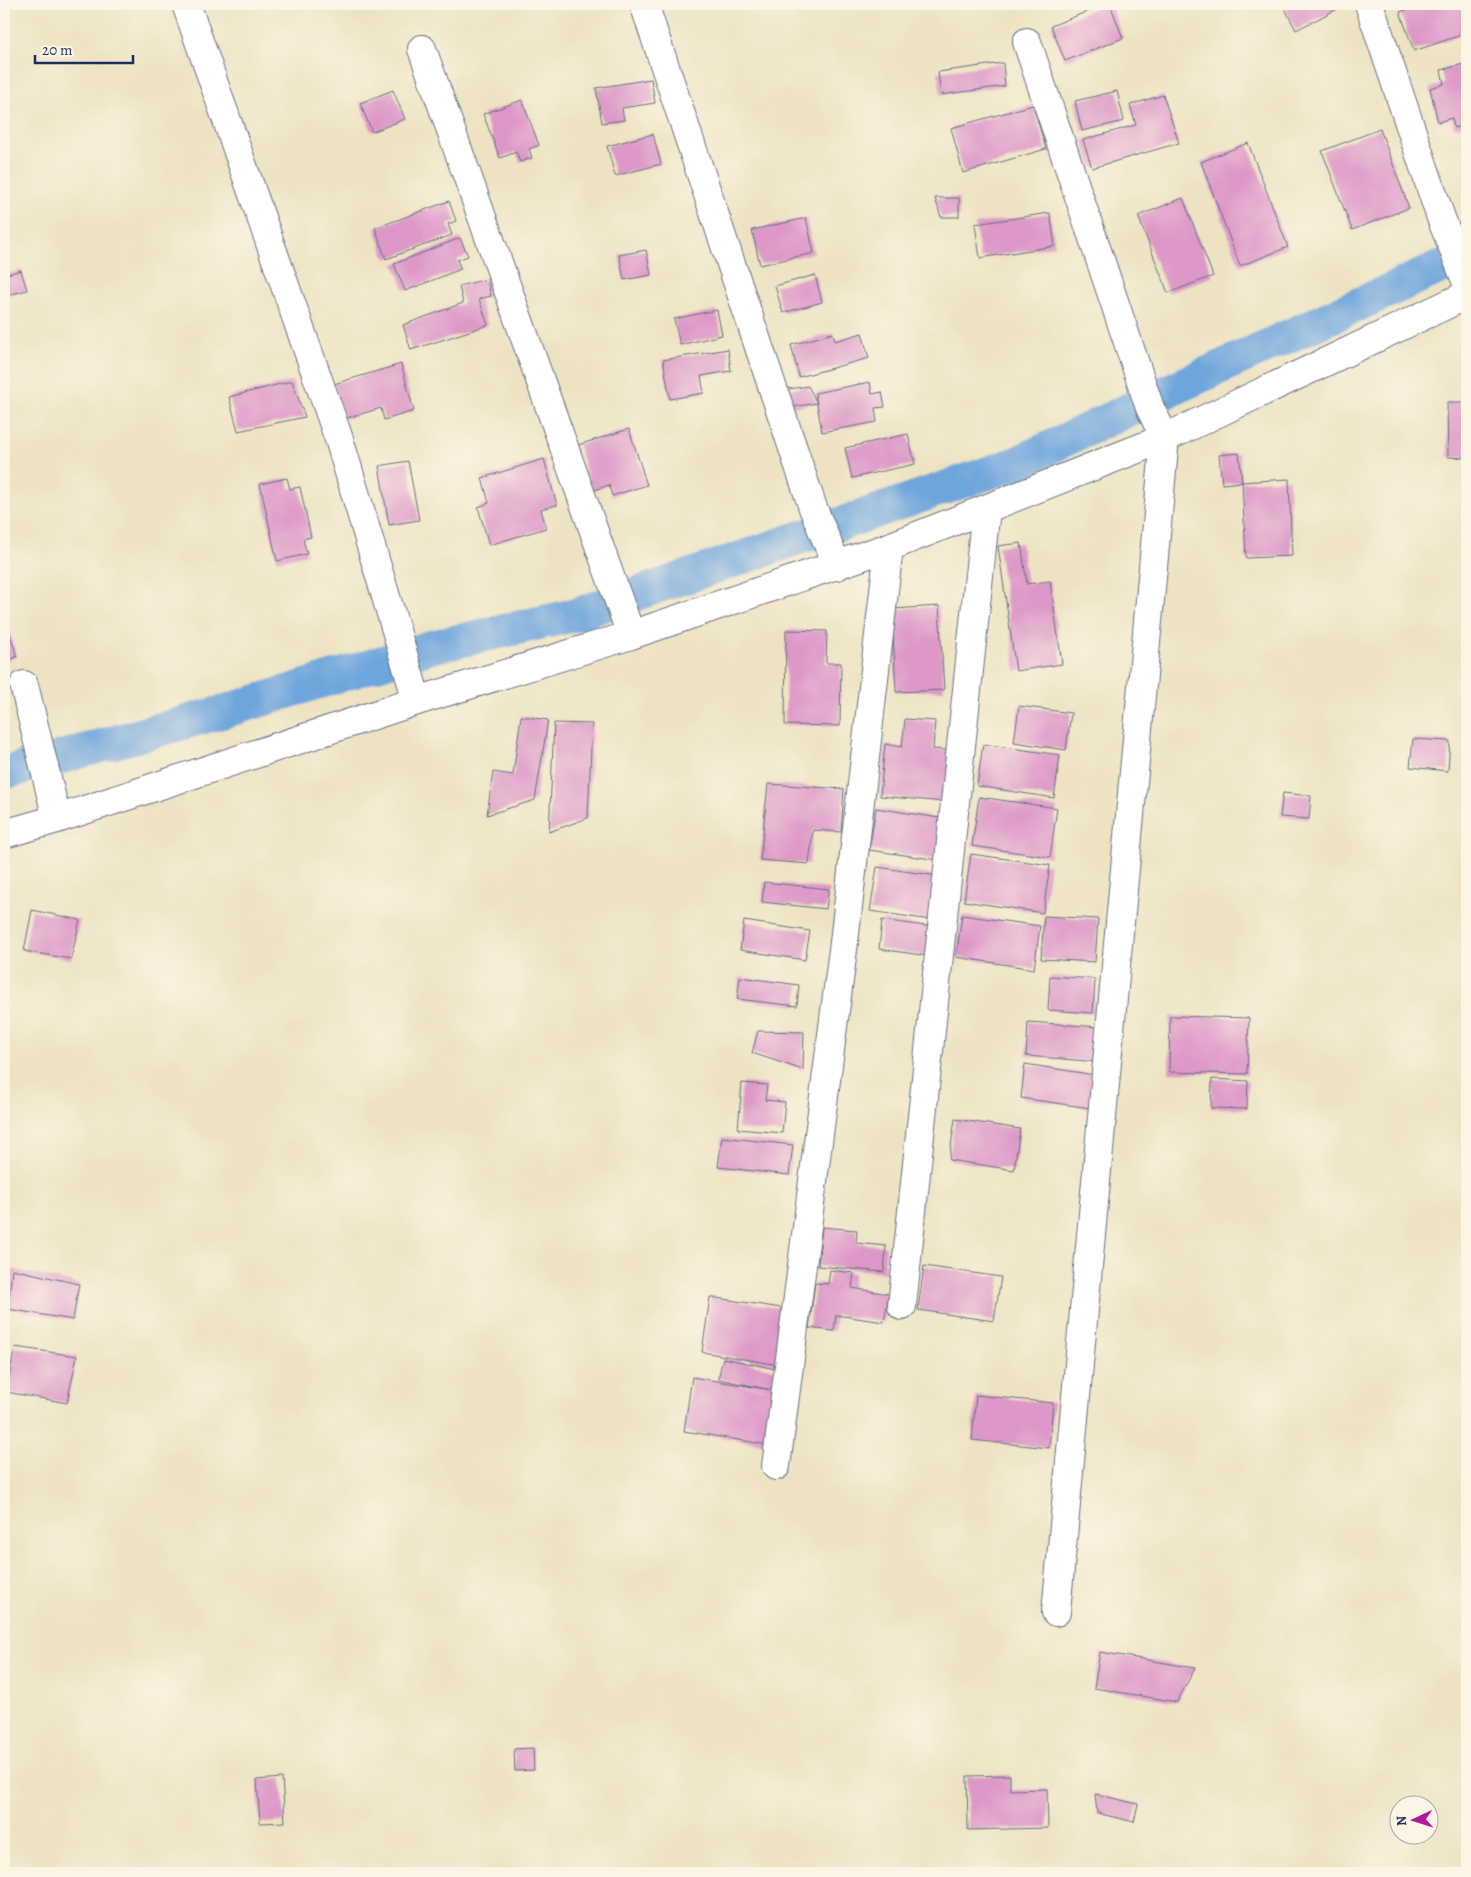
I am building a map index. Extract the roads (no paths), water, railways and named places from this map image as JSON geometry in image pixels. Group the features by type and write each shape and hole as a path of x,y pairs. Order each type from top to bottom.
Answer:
{"street":[{"path":"186,4 346,460 417,701"},
{"path":"644,4 813,508 832,556"},
{"path":"4,834 56,819 417,701 627,623 832,556 889,547 1165,438 1466,286 1441,218 1369,4"},
{"path":"1027,42 1150,408 1165,438 1056,1612"},
{"path":"422,48 627,623"},
{"path":"902,1306 986,509"},
{"path":"776,1466 845,932 889,547"},
{"path":"24,685 56,819"}],"waterway":[{"path":"4,773 229,710 431,647 575,615 1017,463 1166,392 1467,255"}]}
